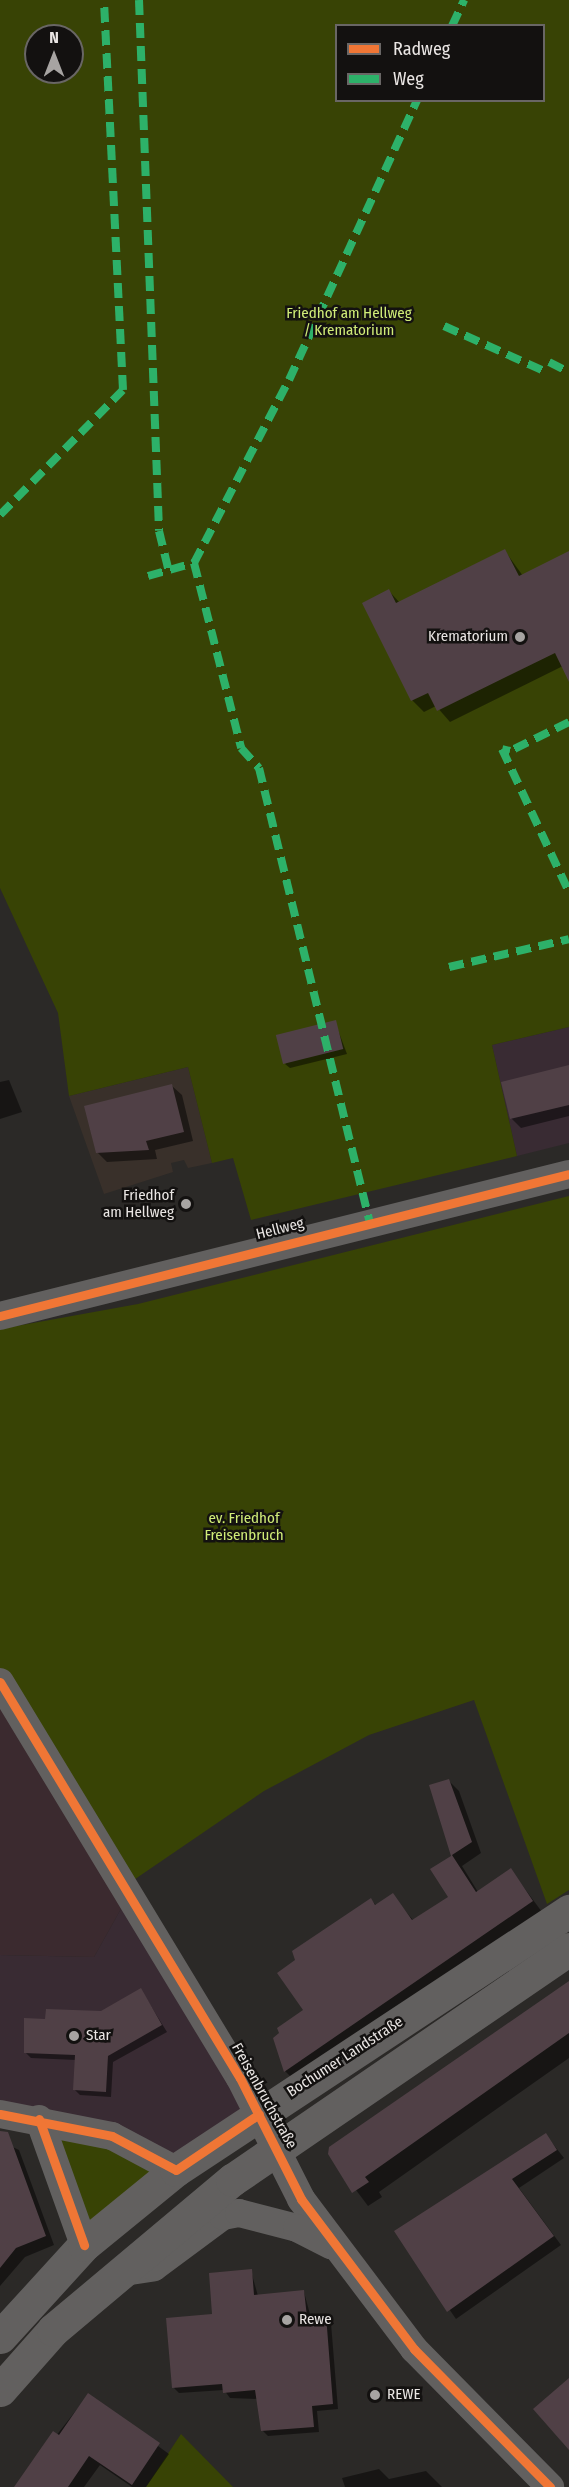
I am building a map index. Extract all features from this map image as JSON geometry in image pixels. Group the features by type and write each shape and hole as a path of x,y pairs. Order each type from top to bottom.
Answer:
{"main road":[{"name":"Bochumer Landstraße","path":"0,2337 84,2245 176,2170 569,1911"},
{"path":"0,2390 53,2330 276,2147 569,1948"}],"street":[{"name":"Hellweg","path":"0,1316 569,1174"},
{"name":"Freisenbruchstraße","path":"0,1682 259,2114 301,2199 414,2349 550,2487"},
{"path":"0,2114 39,2119 112,2136 176,2170"},
{"path":"39,2119 84,2245"},
{"path":"122,2272 154,2266 223,2216 239,2213 297,2228 337,2248"}],"shaded area":[{"path":"569,1027 569,1143 517,1156 492,1045"},
{"path":"188,1067 212,1163 188,1168 184,1160 171,1163 173,1172 104,1194 69,1096"},
{"path":"0,1683 127,1898 94,1957 0,1955"},
{"path":"127,1898 259,2114 176,2170 0,2113 0,1955 94,1957"}],"green space":[{"name":"Friedhof am Hellweg / Krematorium","path":"0,0 569,0 569,1027 492,1045 517,1156 251,1220 233,1158 212,1163 188,1067 69,1096 58,1013 0,888"},
{"name":"ev. Friedhof Freisenbruch","path":"569,1196 569,1890 547,1904 474,1700 369,1735 264,1791 122,1888 0,1680 0,1329 138,1304"},
{"path":"41,2120 173,2170 85,2243"},
{"path":"181,2434 233,2487 146,2487"}],"building":[{"name":"Krematorium","path":"505,549 519,576 569,551 569,682 555,653 437,711 428,693 411,701 362,603 389,589 396,603"},
{"path":"336,1020 343,1049 283,1064 276,1035"},
{"path":"569,1065 569,1105 510,1119 501,1082"},
{"path":"172,1084 184,1132 146,1141 149,1150 96,1153 84,1106"},
{"path":"449,1779 472,1842 452,1855 476,1892 511,1868 533,1901 284,2072 273,2038 279,2033 277,2028 303,2010 277,1973 295,1960 292,1951 371,1898 375,1905 393,1893 412,1920 448,1897 430,1869 451,1856 429,1785"},
{"path":"569,1981 569,2033 365,2177 369,2182 352,2193 328,2154 329,2147"},
{"path":"141,1988 162,2025 108,2056 106,2092 73,2090 75,2055 24,2053 24,2018 45,2019 46,2009 101,2011"},
{"path":"0,2131 8,2132 46,2236 16,2248 0,2268"},
{"path":"546,2133 557,2150 512,2179 554,2236 447,2312 394,2231"},
{"path":"252,2269 254,2295 304,2290 307,2317 326,2315 333,2404 312,2406 314,2427 261,2431 255,2390 223,2393 222,2384 172,2388 166,2318 212,2314 209,2273"},
{"path":"569,2378 569,2450 533,2409"},
{"path":"88,2393 160,2443 132,2485 89,2456 68,2487 14,2487 53,2431 59,2435"}],"marked path":[{"path":"0,515 123,390 104,0"},
{"path":"139,0 159,531 169,572"},
{"path":"453,24 464,0"},
{"path":"148,576 194,563 289,380 416,102"},
{"path":"444,326 544,371"},
{"path":"549,362 569,372"},
{"path":"194,563 241,748 259,768 370,1222"},
{"path":"569,722 510,751 502,749 569,892"},
{"path":"449,967 569,939"}],"cycle path":[{"path":"0,1316 569,1174"},
{"path":"0,1682 240,2078 301,2199 414,2349 550,2487"},
{"path":"0,2114 112,2136 176,2170 259,2114"},
{"path":"39,2119 84,2245"}],"place":[{"name":"Krematorium","path":"520,637"},
{"name":"Friedhof am Hellweg","path":"186,1204"},
{"name":"Star","path":"74,2036"},
{"name":"Rewe","path":"287,2320"},
{"name":"REWE","path":"375,2395"}]}
